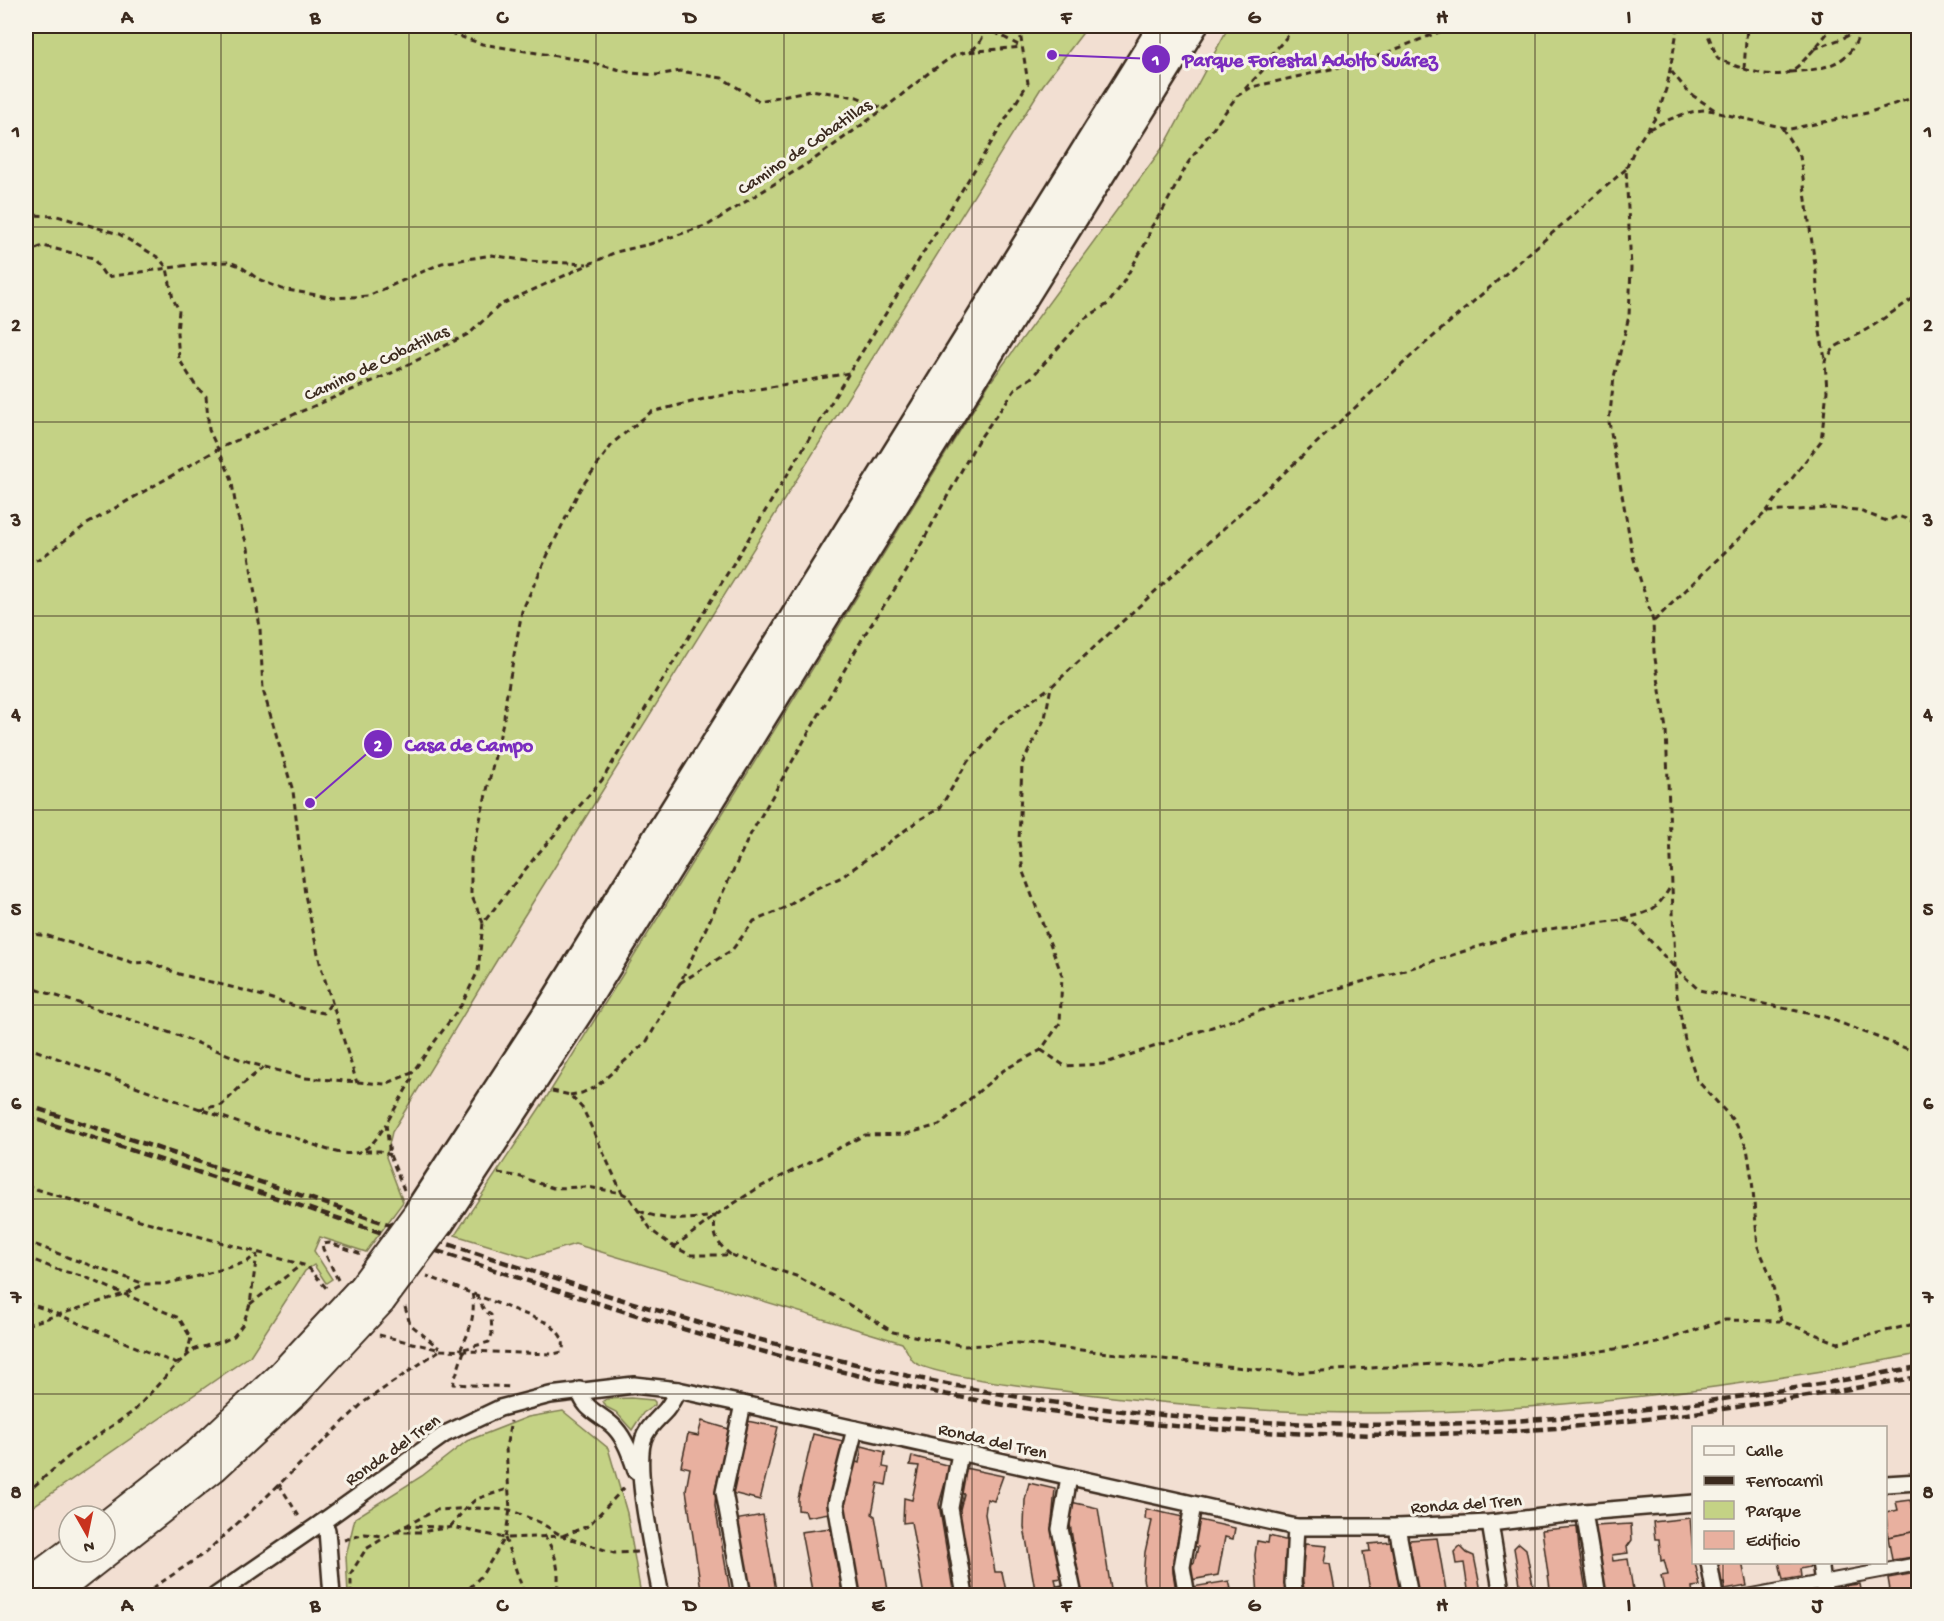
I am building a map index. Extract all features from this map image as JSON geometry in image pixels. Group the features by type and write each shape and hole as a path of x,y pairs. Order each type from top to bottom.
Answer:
{"highway":[{"path":"52,1596 215,1468 296,1394 382,1295 422,1210 559,996 1164,26"},
{"path":"422,1210 580,1010 1193,26"},
{"path":"117,1515 215,1436 280,1375 382,1295"},
{"path":"26,1584 57,1561"}],"street":[{"name":"Ronda del Tren","path":"215,1596 445,1434 515,1402 580,1390 634,1385 678,1390 1296,1527 1397,1527 1490,1522 1692,1503"},
{"path":"580,1390 581,1399 586,1406 608,1421 623,1438 639,1481 661,1596"},
{"path":"639,1481 640,1458 645,1435 651,1425 668,1409 678,1390"},
{"path":"743,1404 724,1492 743,1596"},
{"path":"852,1596 836,1504 855,1429"},
{"path":"960,1453 950,1508 965,1596"},
{"path":"1055,1596 1074,1594 1060,1529 1069,1477"},
{"path":"1887,1484 1918,1482"},
{"path":"1187,1596 1182,1567 1192,1504"},
{"path":"1584,1512 1598,1596"},
{"path":"1490,1522 1502,1596"},
{"path":"314,1527 327,1530 332,1596"},
{"path":"1295,1596 1293,1582 1296,1527"},
{"path":"1397,1527 1410,1596"},
{"path":"1709,1564 1714,1596"},
{"path":"1820,1564 1824,1588"},
{"path":"1747,1596 1824,1588 1918,1564"}],"path":[{"path":"430,26 482,44 581,60 632,73 657,75 680,71 722,78 759,101 810,90 857,98 884,109"},
{"path":"483,923 536,856 602,780 849,372 1028,83 1019,26"},
{"path":"550,1090 570,1095 582,1093 597,1086 647,1041 680,983 749,837 865,634 906,572 976,442 1017,387 1030,378 1084,319 1108,304 1148,239 1150,229 1188,163 1237,96 1262,71 1268,59 1296,26"},
{"path":"1245,90 1371,58 1439,32 1463,26"},
{"path":"680,983 732,950 754,921 783,909 842,877 940,808 968,760 982,748 1000,724 1051,687 1420,348 1626,169 1636,146 1658,114 1670,71 1678,26"},
{"path":"1707,26 1708,35 1718,59 1744,69 1767,74 1818,70 1840,61 1855,44 1861,27"},
{"path":"1744,69 1747,26"},
{"path":"1789,73 1804,60 1833,26"},
{"path":"1812,49 1841,39 1867,26"},
{"path":"971,51 979,44 987,27 1022,47"},
{"name":"Camino de Cobatillas","path":"26,564 41,558 87,524 219,449 394,372 471,333 500,305 615,252 650,244 708,225 813,160 884,109 945,61 971,51 1022,47"},
{"path":"1670,71 1689,93 1719,113"},
{"path":"1647,129 1687,113 1713,110 1790,129 1867,113 1918,96"},
{"path":"1653,621 1766,512 1821,441 1827,391 1816,272 1800,156 1782,128"},
{"path":"1626,169 1632,268 1629,316 1614,377 1609,422 1633,556 1653,621 1654,652 1666,729 1676,990 1686,1046 1697,1080 1733,1120 1747,1148 1758,1246 1770,1274 1781,1321"},
{"path":"26,215 57,216 118,234 159,258 166,268 173,299 179,310 177,333 179,359 196,388 206,396 208,430 231,477 237,513 248,548 260,628 263,690 270,720 293,791 305,895 321,967 357,1083"},
{"path":"26,254 43,246 93,258 106,277 230,262 258,279 282,289 334,298 368,296 442,263 492,255 527,261 588,264"},
{"path":"1825,361 1835,347 1871,327 1918,295"},
{"path":"26,986 174,1034 250,1064 305,1078 385,1084 412,1073 462,1004 478,971 483,923 471,894 471,858 504,718 522,611 580,489 614,442 651,412 708,398 849,372"},
{"path":"1766,512 1829,508 1857,510 1887,521 1898,516 1918,523"},
{"path":"674,1247 715,1216 758,1188 865,1135 906,1134 939,1125 1004,1070 1041,1050 1060,1023 1062,975 1023,872 1019,841 1022,764 1045,718 1051,687"},
{"path":"1041,1050 1065,1066 1103,1064 1276,1005 1405,970 1512,936 1621,920 1648,912 1660,905 1672,885"},
{"path":"1621,920 1633,922 1675,969 1699,990 1825,1017 1918,1053"},
{"path":"26,933 48,936 134,963 149,962 179,974 308,1010 324,1013 332,1002"},
{"path":"26,1047 256,1129 296,1138 330,1151 347,1153 380,1151 390,1155"},
{"path":"198,1109 222,1104 264,1067"},
{"path":"363,1151 386,1124 412,1079 412,1073"},
{"path":"570,1095 583,1109 622,1193"},
{"path":"386,1124 390,1155 422,1210"},
{"path":"494,1172 521,1177 553,1188 601,1188 622,1193 628,1197 652,1231 674,1247 691,1255 731,1255 796,1276 843,1300 893,1332 965,1346 1018,1343 1289,1373 1566,1356 1657,1343 1725,1320 1781,1321 1838,1343 1918,1323"},
{"path":"26,1186 257,1254 307,1266 327,1291 339,1282 322,1249 322,1244 330,1243 364,1255"},
{"path":"637,1210 660,1218 679,1220 715,1216"},
{"path":"715,1216 714,1229 719,1245 731,1255"},
{"path":"26,1241 145,1284 164,1284 212,1272 247,1262 257,1254"},
{"path":"26,1493 75,1451 134,1411 177,1364 195,1349 234,1336 243,1324 250,1304 257,1254"},
{"path":"26,1257 85,1277 179,1318 191,1338 186,1356"},
{"path":"250,1304 301,1265"},
{"path":"374,1334 441,1350 553,1354 562,1352 563,1340 558,1331 548,1323 424,1275"},
{"path":"26,1325 124,1294 145,1284"},
{"path":"462,1351 489,1342 492,1334 491,1315 484,1310 474,1293"},
{"path":"474,1293 472,1318 453,1384 505,1386"},
{"path":"382,1295 410,1324 441,1350"},
{"path":"26,1303 177,1364"},
{"path":"146,1596 155,1587 205,1553 364,1402 441,1350"},
{"path":"462,1596 482,1575 505,1538 510,1510 506,1448 515,1402"},
{"path":"404,1526 452,1527 505,1538 562,1536 588,1526 639,1481"},
{"path":"279,1484 314,1527"},
{"path":"394,1532 421,1532 452,1527 465,1509 476,1499 508,1489"},
{"path":"351,1596 351,1573 366,1549 436,1510 510,1510 541,1523 562,1536 614,1553 653,1550"},
{"path":"328,1544 365,1534 386,1536"},
{"path":"544,1535 554,1550 557,1562 559,1580 556,1596"},
{"path":"505,1538 525,1596"},
{"path":"153,1596 155,1587"}],"green space":[{"path":"26,26 1088,26 1043,85 511,937 392,1132 386,1157 403,1202 366,1252 320,1237 314,1251 332,1279 326,1283 314,1265 305,1271 250,1356 26,1511"},
{"path":"1229,26 1918,26 1918,1354 1729,1385 1545,1406 1361,1413 1207,1406 1131,1399 958,1376 922,1366 913,1361 902,1343 575,1244 530,1258 455,1235 543,1103 989,384 1166,143"},
{"path":"631,1398 655,1402 655,1405 643,1413 632,1430 616,1412 606,1407 603,1401"},
{"path":"563,1411 608,1448 627,1513 641,1595 348,1595 346,1556 355,1518 422,1476 467,1441 528,1417"}],"building":[{"path":"702,1421 729,1429 716,1487 715,1506 731,1596 702,1596 686,1490 690,1468 681,1466 688,1434 698,1436"},
{"path":"747,1421 778,1427 760,1500 732,1493"},
{"path":"813,1434 843,1441 829,1513 807,1517 805,1511 798,1510 798,1499"},
{"path":"862,1446 885,1452 883,1467 889,1468 886,1485 878,1483 872,1514 875,1516 889,1596 858,1596 843,1511 854,1461 859,1463"},
{"path":"912,1456 950,1466 939,1504 954,1596 924,1596 911,1522 903,1523 904,1498 912,1500 919,1466 910,1465"},
{"path":"965,1468 1003,1476 994,1501 987,1499 985,1514 995,1572 1002,1572 1007,1596 970,1595 958,1530 962,1529 959,1513 964,1494 960,1493"},
{"path":"1029,1483 1055,1489 1052,1522 1063,1578 1055,1579 1057,1587 1035,1590 1024,1527 1025,1500"},
{"path":"1911,1500 1917,1531 1888,1537 1887,1513 1898,1510 1896,1502"},
{"path":"1071,1502 1098,1508 1112,1596 1082,1596 1069,1518"},
{"path":"1146,1509 1183,1517 1173,1559 1177,1596 1147,1596 1143,1579 1145,1552 1152,1521 1145,1519"},
{"path":"763,1515 777,1596 747,1596 734,1520"},
{"path":"1690,1518 1692,1564 1695,1564 1700,1586 1692,1587 1693,1596 1665,1596 1661,1576 1668,1575 1664,1560 1661,1561 1659,1539 1655,1539 1653,1522"},
{"path":"1199,1520 1235,1528 1233,1539 1225,1537 1218,1575 1191,1580 1189,1562 1194,1563 1198,1547 1193,1546"},
{"path":"1631,1524 1632,1540 1627,1547 1628,1553 1612,1555 1613,1561 1628,1559 1634,1596 1603,1596 1596,1558 1594,1526"},
{"path":"1577,1527 1587,1596 1551,1596 1542,1530"},
{"path":"830,1528 843,1596 813,1596 801,1532"},
{"path":"1917,1531 1918,1547 1912,1548 1913,1557 1892,1560 1888,1537"},
{"path":"1269,1536 1289,1541 1285,1558 1285,1577 1289,1596 1258,1596 1255,1555 1257,1541 1268,1543"},
{"path":"1437,1538 1447,1596 1417,1596 1409,1540"},
{"path":"1391,1542 1401,1596 1371,1596 1363,1552 1370,1551 1369,1544"},
{"path":"1519,1543 1526,1549 1535,1596 1522,1596 1514,1548"},
{"path":"1305,1544 1327,1546 1324,1563 1330,1564 1336,1596 1305,1596 1302,1576"},
{"path":"1460,1546 1474,1556 1482,1596 1469,1596 1464,1563 1456,1564 1454,1552"},
{"path":"1712,1564 1742,1564 1747,1586 1725,1590 1724,1583 1716,1584"},
{"path":"1779,1564 1809,1564 1810,1567 1800,1569 1801,1577 1783,1580"},
{"path":"1916,1573 1918,1596 1891,1596 1888,1578"},
{"path":"1229,1581 1231,1589 1223,1590 1224,1596 1194,1596 1192,1587"},
{"path":"1860,1584 1862,1596 1834,1596 1843,1594 1841,1586"}],"railway":[{"path":"26,1105 672,1315 750,1337 906,1375 1065,1404 1183,1417 1303,1424 1482,1422 1589,1415 1684,1404 1778,1391 1918,1367"},
{"path":"26,1116 527,1281 678,1328 831,1369 909,1387 1065,1414 1183,1427 1303,1434 1482,1432 1589,1425 1684,1414 1778,1401 1918,1377"}],"place":[{"name":"Parque Forestal Adolfo Suárez","path":"1052,55"},
{"name":"Casa de Campo","path":"310,803"}]}
